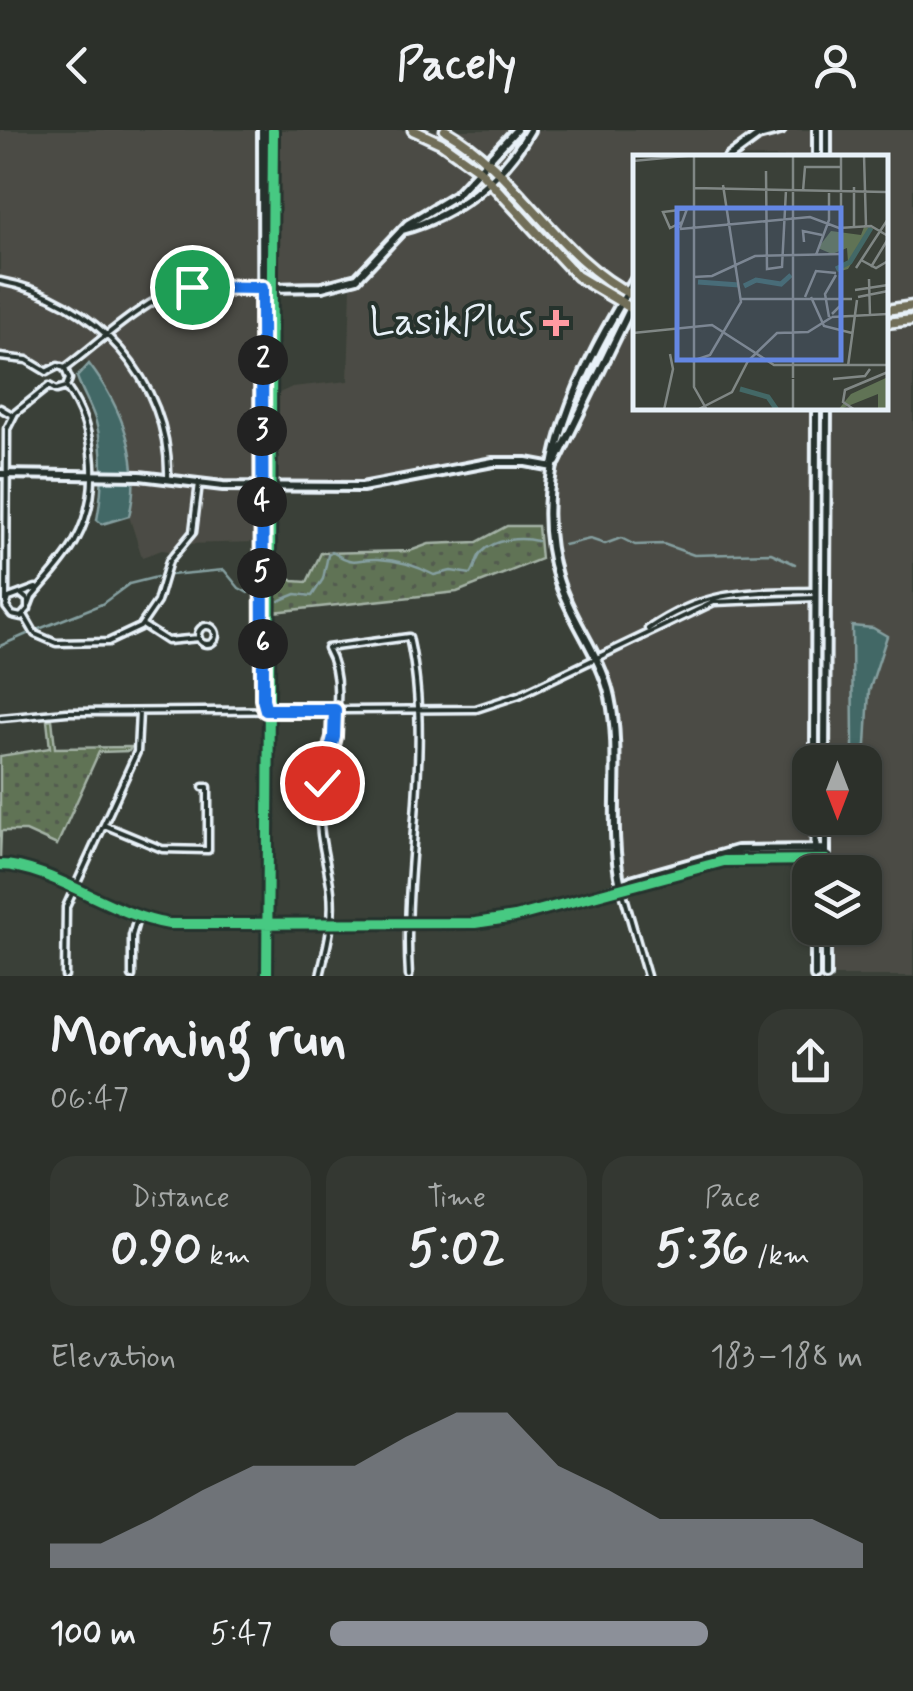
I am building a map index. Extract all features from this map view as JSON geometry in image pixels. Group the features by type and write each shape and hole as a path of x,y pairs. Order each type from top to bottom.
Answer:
{"main road":[{"path":"413,130 441,143 479,170 566,266 629,308"},
{"path":"445,130 499,170 563,245 604,280 633,296"},
{"path":"888,310 913,306"},
{"path":"888,323 913,320"}],"street":[{"path":"262,130 266,288 263,699 267,976"},
{"path":"266,288 273,130"},
{"path":"47,372 54,366 65,368 145,307 183,288 307,288 346,283 363,273 400,230 456,195 516,130"},
{"path":"400,230 445,215 489,180 530,130"},
{"path":"732,155 758,136 781,130"},
{"path":"0,280 30,288 91,321 140,374 166,433 168,478"},
{"path":"633,296 566,413 548,509 554,563 565,599 606,683 614,721 614,850 647,976"},
{"path":"0,357 33,362 47,372 49,386"},
{"path":"49,386 56,390 66,386 70,379 65,368"},
{"path":"24,615 12,615 6,603 7,429 12,416 49,386"},
{"path":"24,615 80,532 95,475 83,423 66,386"},
{"path":"0,408 12,416"},
{"path":"815,745 816,410"},
{"path":"826,745 827,410"},
{"path":"4,474 140,476 266,486 383,485 501,462 553,467"},
{"path":"24,615 35,634 56,643 108,642 142,624 157,602 170,561 193,532 199,482"},
{"path":"0,544 7,544"},
{"path":"7,580 29,605"},
{"path":"6,603 40,586"},
{"path":"1,718 266,708 457,710 498,704 636,637 666,616 714,596 816,594"},
{"path":"142,624 167,641 198,638"},
{"path":"320,976 332,922 320,810 322,783 334,737 334,665 327,648 409,637 417,710 408,976"},
{"path":"65,976 64,914 138,747 139,712"},
{"path":"104,825 162,849 208,850 208,787 202,787"},
{"path":"816,835 816,855"},
{"path":"826,835 826,855"},
{"path":"621,886 737,850 826,849"},
{"path":"0,865 20,866 137,918 169,924 475,923 505,919 724,861 792,860"},
{"path":"132,976 137,918"},
{"path":"815,945 815,976"},
{"path":"826,945 826,976"}],"shaded area":[{"path":"0,130 257,130 256,542 186,544 177,552 162,550 142,557 129,516 133,487 130,448 117,408 99,376 80,354 68,364 48,366 28,355 0,352"},
{"path":"277,130 817,130 817,155 633,155 633,296 627,293 566,413 553,463 630,309 633,410 816,410 815,745 792,745 792,835 816,835 816,849 737,852 621,886 614,850 614,721 609,693 565,599 549,529 553,467 543,458 500,457 387,480 292,482 278,478 274,457 275,395 292,387 348,381 348,276 331,282 286,282 276,275"},
{"path":"827,130 913,130 913,306 888,310 888,155 827,155"},
{"path":"913,320 913,976 826,976 826,945 882,945 882,855 826,855 826,835 882,835 882,745 825,745 827,410 888,410 888,323"}],"green space":[{"path":"507,526 538,526 541,559 457,592 273,612 280,571 293,581 307,582 321,553 410,551 429,544 477,542"},
{"path":"52,719 55,748 131,747 129,751 99,752 57,845 26,831 1,831 0,858 0,756 50,748 47,720"}],"water":[{"path":"89,364 120,417 133,476 129,516 102,524 97,520 102,471 99,434 77,377"},
{"path":"852,626 873,628 887,636 869,691 866,745 853,745"}],"waterway":[{"path":"564,545 590,539 605,544 621,538 635,545 663,544 694,555 771,553 795,564"},
{"path":"279,601 296,594 312,596 332,552 351,561 400,562 434,575 451,571 471,574 480,554 493,544 516,539 537,541"},
{"path":"170,575 224,570 248,593"},
{"path":"39,629 102,604 129,584 157,577"},
{"path":"0,646 27,634"}],"cycle path":[{"path":"267,976 273,130"},
{"path":"0,865 39,873 125,911 169,924 475,923 515,917 724,861 792,860"}],"place":[{"name":"LasikPlus","path":"556,323"}],"route":[{"path":"192,287 262,288 263,699 266,710 335,710 333,747 322,783"}]}
